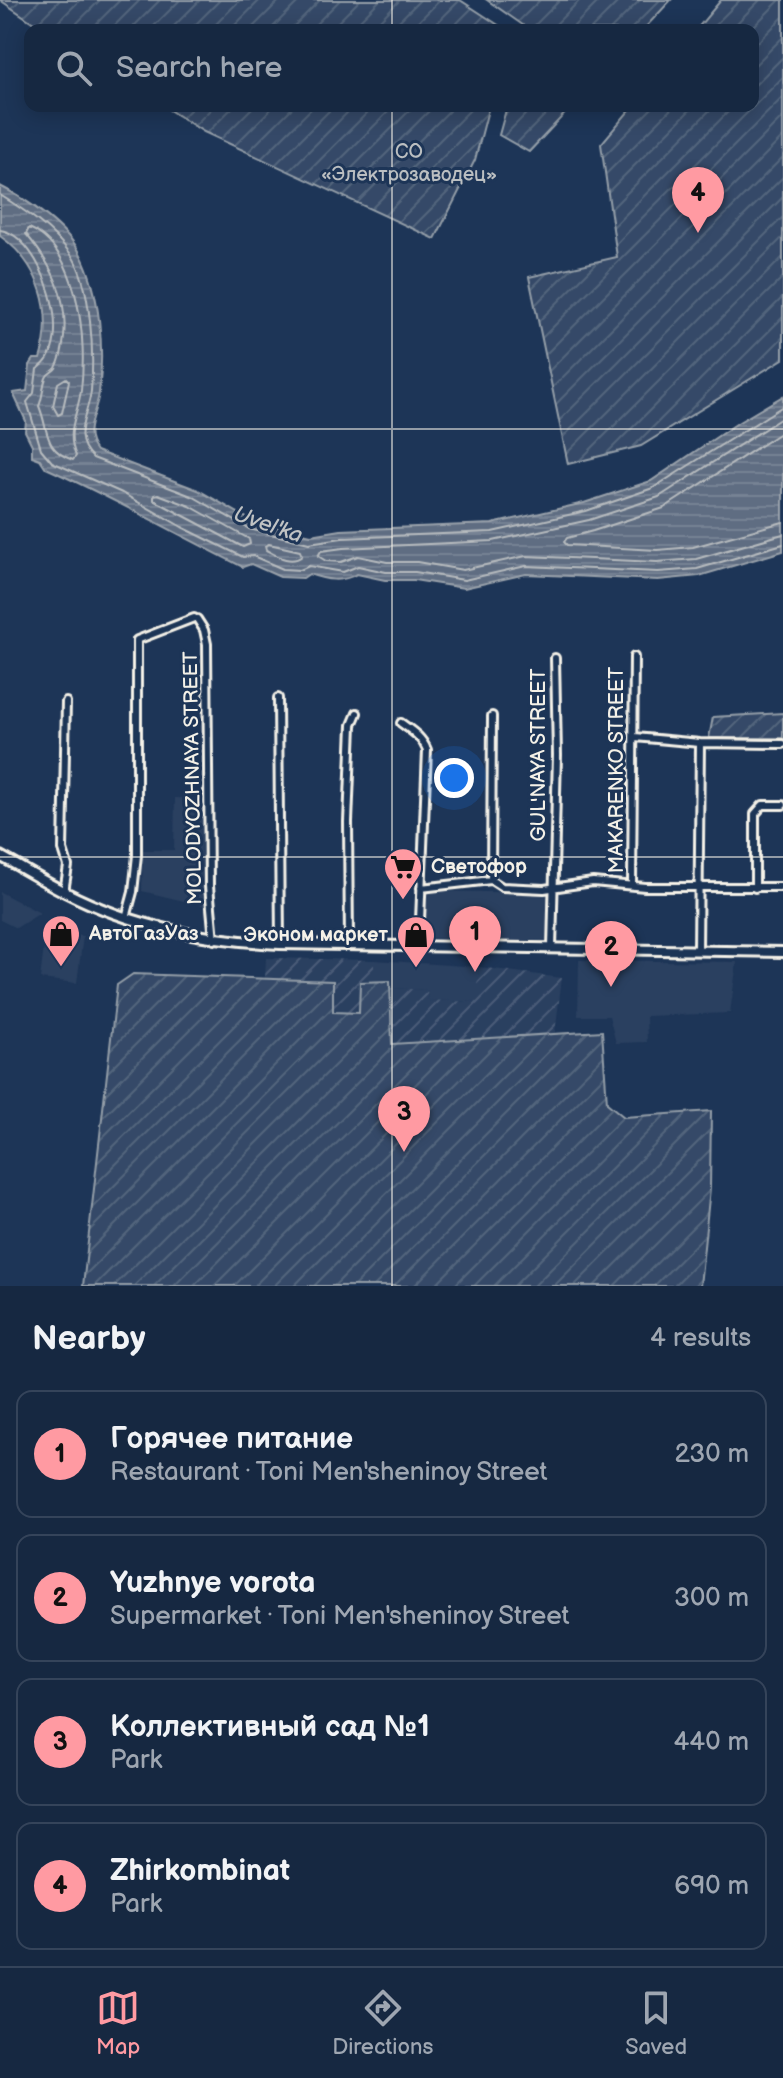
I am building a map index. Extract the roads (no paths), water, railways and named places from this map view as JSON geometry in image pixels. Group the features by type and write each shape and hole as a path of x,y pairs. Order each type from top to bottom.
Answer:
{"main road":[{"path":"0,856 64,892 126,918 214,940 280,944 783,952"}],"street":[{"name":"MOLODYOZHNAYA STREET","path":"126,918 133,892 137,855 137,640 196,618 204,630 207,644 209,886 214,940"},
{"name":"MAKARENKO STREET","path":"632,884 634,657"},
{"name":"GUL'NAYA STREET","path":"552,948 557,755 555,658"},
{"path":"278,698 280,944"},
{"path":"64,892 68,866 63,850 66,702"},
{"path":"349,945 349,808 352,725 357,713"},
{"path":"491,880 492,716"},
{"path":"401,723 424,742 427,750 419,945"},
{"path":"635,737 700,743 783,744"},
{"path":"698,951 700,743"},
{"path":"755,888 755,814 763,805 783,805"},
{"name":"MAKARENKO STREET","path":"421,888 491,880 502,887 544,889 593,882 645,887 783,887"}],"water":[{"name":"Uvel'ka","path":"0,186 22,198 66,233 87,269 97,304 101,340 99,393 90,430 96,451 198,490 252,521 311,535 341,530 492,524 584,503 651,481 783,396 783,551 699,576 658,580 526,574 464,588 357,574 339,580 309,574 303,578 280,577 251,564 243,567 46,468 40,459 32,456 32,445 25,431 26,421 13,393 27,391 30,365 34,359 40,359 46,324 44,307 34,275 14,247 0,236"}],"place":[{"name":"Zhirkombinat","path":"698,233"},
{"name":"Светофор","path":"403,901"},
{"name":"АвтоГазУаз","path":"61,968"},
{"name":"Эконом маркет","path":"416,969"},
{"name":"Горячее питание","path":"475,972"},
{"name":"Yuzhnye vorota","path":"611,987"},
{"name":"Коллективный сад №1","path":"404,1152"}],"park label":[{"name":"СО «Электрозаводец»","path":"409,164"}]}
